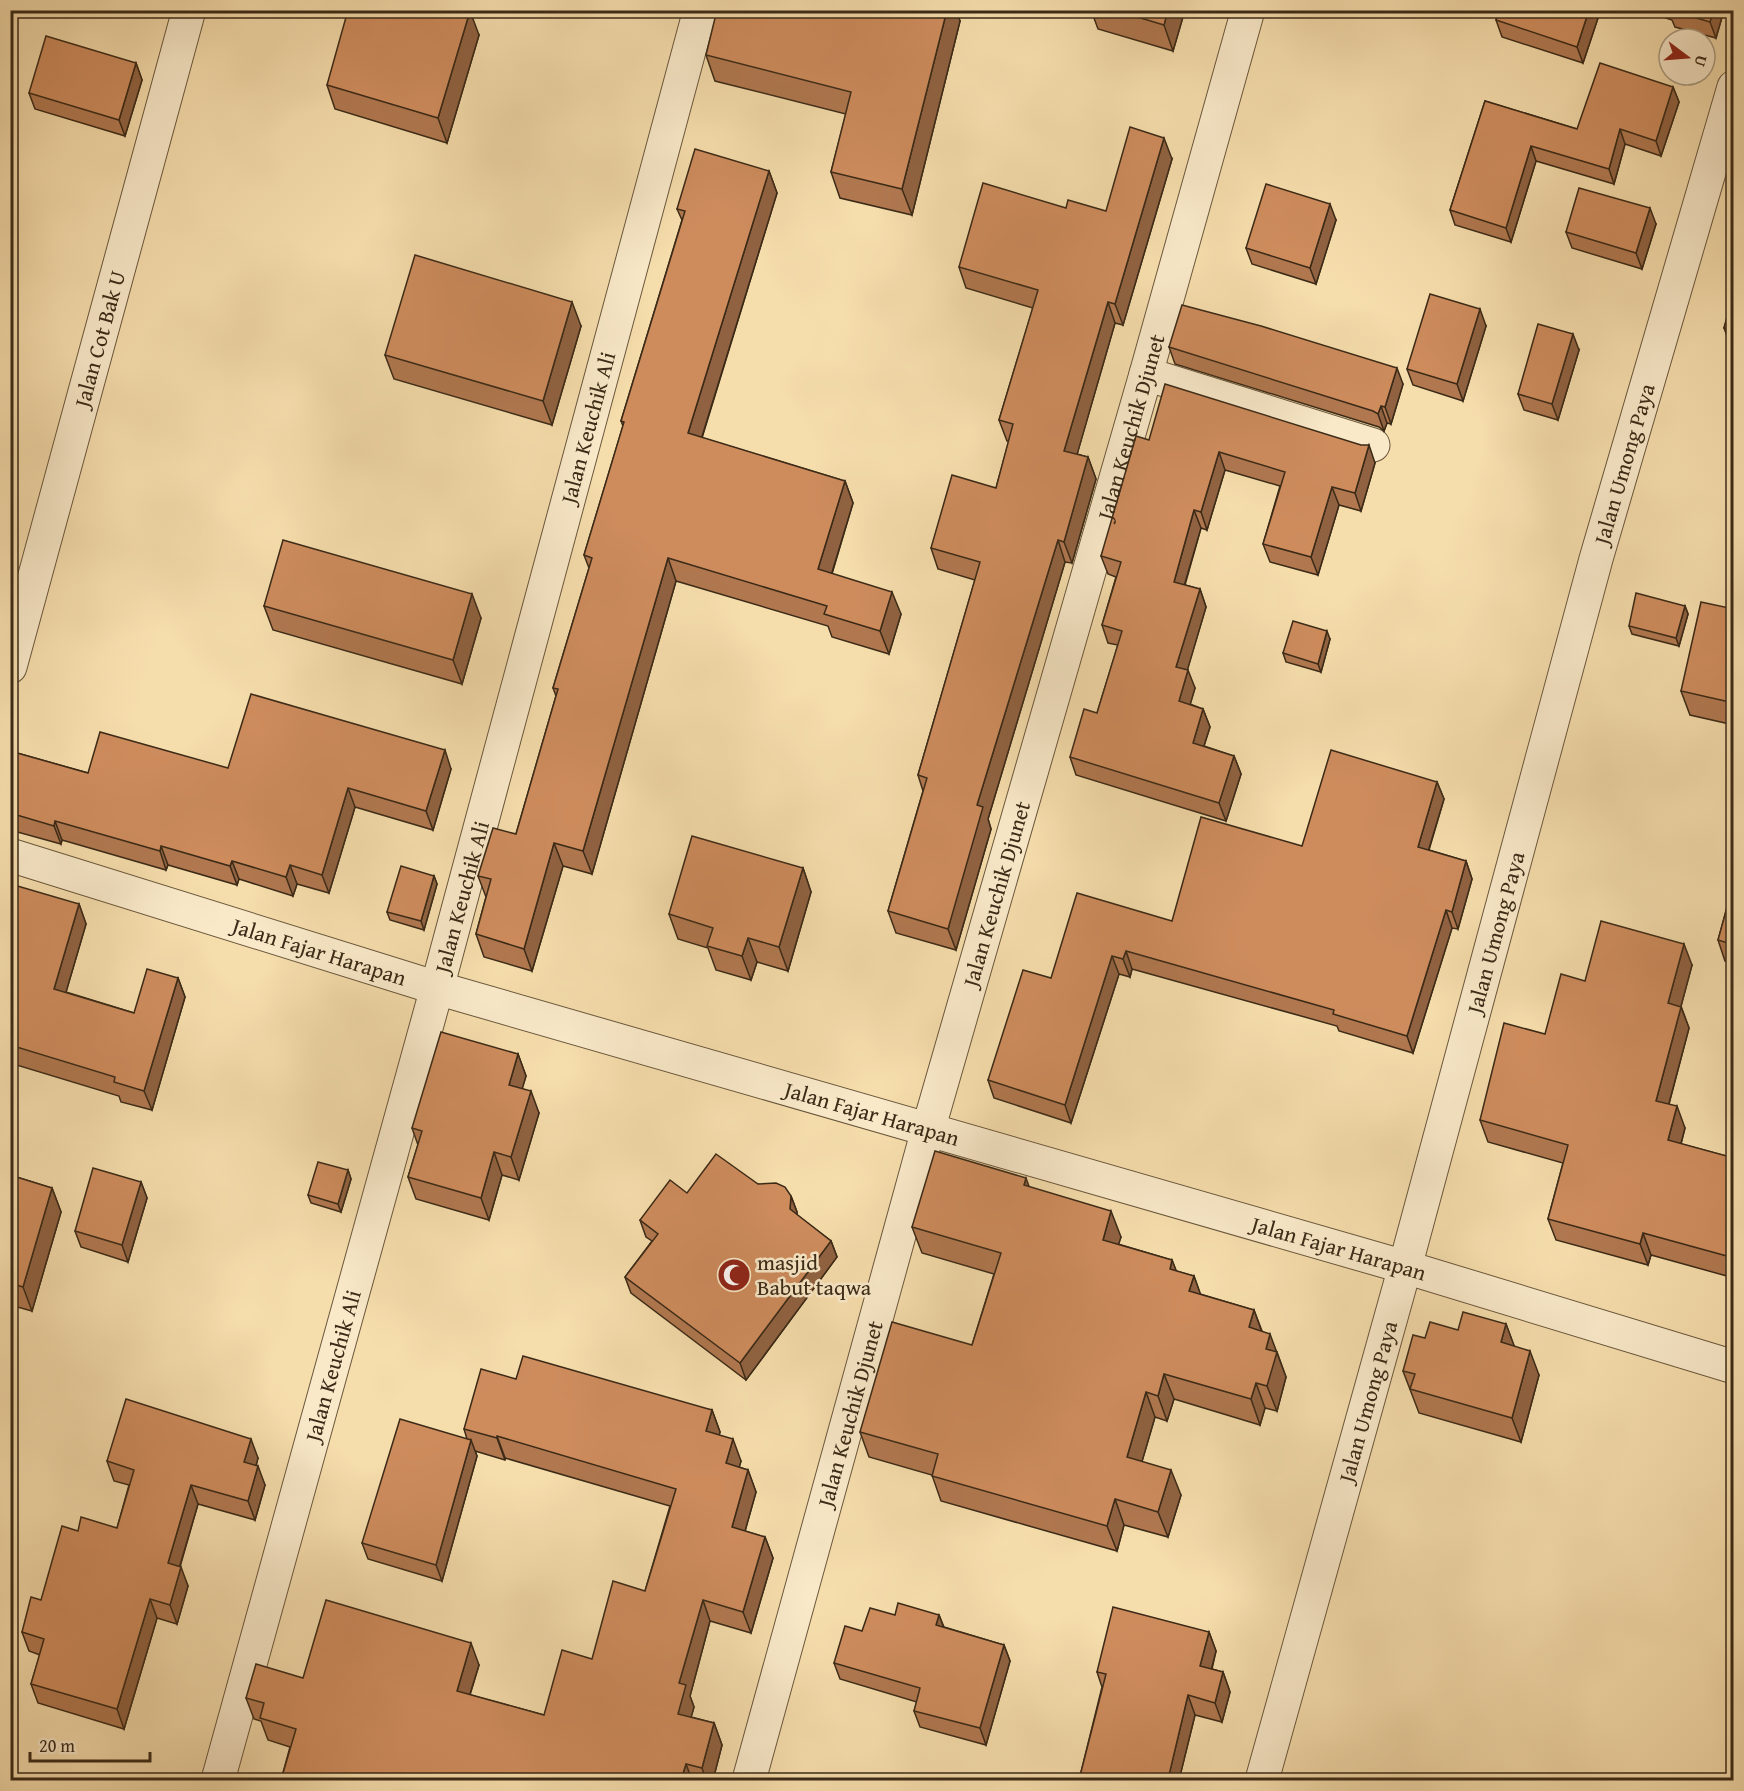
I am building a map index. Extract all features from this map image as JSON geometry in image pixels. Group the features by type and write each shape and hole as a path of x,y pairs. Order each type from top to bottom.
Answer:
{"street":[{"name":"Jalan Cot Bak U","path":"10,667 189,10"},
{"name":"Jalan Keuchik Ali","path":"218,1780 437,988 700,10"},
{"name":"Jalan Keuchik Djunet","path":"749,1780 928,1130 1146,374 1248,10"},
{"name":"Jalan Umong Paya","path":"1262,1780 1405,1267 1596,559 1734,87"},
{"path":"1146,374 1374,444"},
{"name":"Jalan Fajar Harapan","path":"10,855 437,988 1405,1267 1734,1367"}],"building":[{"path":"348,10 470,11 438,118 327,85"},
{"path":"717,10 947,10 902,189 831,172 851,92 706,55"},
{"path":"1114,10 1168,10 1164,25"},
{"path":"1499,10 1589,10 1577,47 1496,20"},
{"path":"1670,10 1713,10 1710,22"},
{"path":"46,36 136,63 119,120 29,93"},
{"path":"1600,63 1657,82 1657,87 1673,87 1656,141 1620,129 1609,169 1531,146 1506,228 1450,210 1485,101 1577,129"},
{"path":"1130,127 1164,138 1115,304 1108,302 1064,451 1088,457 1064,542 1058,540 977,805 983,807 948,929 888,911 927,778 918,775 980,562 931,548 952,475 996,488 1013,424 999,420 1038,290 959,267 983,183 1066,208 1068,200 1106,211"},
{"path":"695,149 769,171 688,433 845,481 818,569 892,592 880,631 824,614 827,606 668,558 583,851 554,843 524,949 476,934 491,879 478,876 493,828 516,834 558,689 553,688 592,558 584,555 624,422 621,421 685,211 677,209"},
{"path":"1266,184 1330,204 1310,268 1246,248"},
{"path":"1579,188 1650,208 1636,253 1566,232"},
{"path":"415,255 572,302 543,401 385,355"},
{"path":"1734,293 1734,331 1724,328"},
{"path":"1430,294 1480,309 1457,384 1407,369"},
{"path":"1182,305 1261,326 1397,368 1385,407 1381,406 1378,414 1169,347"},
{"path":"1538,324 1573,334 1552,404 1518,394"},
{"path":"1165,384 1361,445 1369,445 1355,493 1332,487 1311,557 1263,544 1285,472 1219,452 1201,512 1194,510 1174,582 1200,589 1176,667 1188,670 1179,701 1203,709 1193,743 1234,756 1219,803 1070,757 1084,709 1097,713 1122,631 1102,625 1121,562 1101,556 1136,436 1149,440"},
{"path":"283,540 472,594 453,660 264,606"},
{"path":"1636,593 1685,606 1676,638 1629,626"},
{"path":"1701,602 1734,609 1734,703 1681,691"},
{"path":"1293,621 1327,631 1318,664 1283,653"},
{"path":"251,694 445,750 426,811 348,788 322,875 290,865 286,877 232,861 230,866 161,846 160,851 55,821 54,826 10,813 10,751 88,773 100,732 228,768"},
{"path":"1331,750 1437,782 1418,847 1466,861 1452,912 1446,910 1407,1036 1333,1014 1334,1010 1126,951 1123,959 1112,956 1065,1105 988,1080 1023,970 1051,978 1077,893 1172,921 1201,817 1302,846"},
{"path":"692,836 803,868 779,947 748,938 742,956 707,946 713,928 669,914"},
{"path":"401,866 434,876 421,921 387,912"},
{"path":"1734,882 1734,945 1718,940"},
{"path":"14,885 79,904 54,989 134,1013 147,969 178,978 144,1091 114,1082 115,1077 10,1045 10,896"},
{"path":"1601,921 1684,944 1668,1003 1681,1007 1656,1101 1677,1106 1668,1140 1734,1158 1734,1258 1643,1233 1640,1244 1548,1219 1568,1145 1480,1120 1504,1023 1545,1034 1561,974 1585,981"},
{"path":"441,1032 518,1054 509,1085 531,1091 511,1157 494,1152 481,1198 408,1177 422,1131 412,1128"},
{"path":"935,1151 1026,1178 1024,1185 1111,1211 1103,1240 1172,1260 1170,1269 1194,1276 1189,1291 1254,1310 1249,1327 1270,1334 1266,1349 1277,1352 1267,1386 1256,1383 1251,1399 1164,1374 1158,1396 1146,1392 1127,1457 1171,1470 1158,1512 1115,1499 1107,1526 932,1476 938,1454 860,1432 892,1322 972,1345 1001,1253 912,1227"},
{"name":"masjid Babut taqwa","path":"716,1154 758,1184 776,1183 785,1187 791,1196 790,1209 831,1241 740,1363 625,1277 658,1234 640,1220 670,1180 687,1193"},
{"path":"318,1162 348,1170 338,1204 308,1195"},
{"path":"93,1168 141,1182 122,1245 75,1231"},
{"path":"10,1175 52,1188 23,1287 10,1283"},
{"path":"1463,1312 1506,1324 1501,1342 1530,1351 1512,1418 1410,1389 1415,1374 1403,1371 1413,1335 1425,1338 1430,1322 1458,1330"},
{"path":"523,1356 712,1410 706,1431 733,1439 726,1463 748,1470 732,1527 765,1537 743,1612 703,1600 679,1683 686,1685 678,1714 714,1723 702,1768 686,1764 681,1780 281,1780 296,1729 260,1718 264,1703 246,1698 256,1664 303,1678 326,1600 471,1643 457,1691 544,1715 562,1650 592,1659 613,1581 645,1591 676,1489 497,1436 497,1438 464,1429 481,1369 516,1379"},
{"path":"126,1399 251,1439 244,1462 258,1466 248,1501 191,1485 168,1563 181,1567 170,1605 150,1599 117,1709 31,1684 44,1639 22,1632 31,1597 41,1600 62,1526 78,1531 81,1517 117,1528 134,1470 107,1461"},
{"path":"400,1419 471,1440 436,1565 362,1543"},
{"path":"898,1603 939,1615 936,1625 1004,1645 980,1728 914,1711 920,1688 834,1663 845,1626 862,1631 870,1608 895,1615"},
{"path":"1113,1607 1209,1632 1200,1666 1223,1672 1215,1703 1188,1695 1169,1775 1172,1776 1171,1780 1079,1780 1106,1674 1097,1672"}],"place":[{"name":"masjid Babut taqwa","path":"734,1275"}]}
